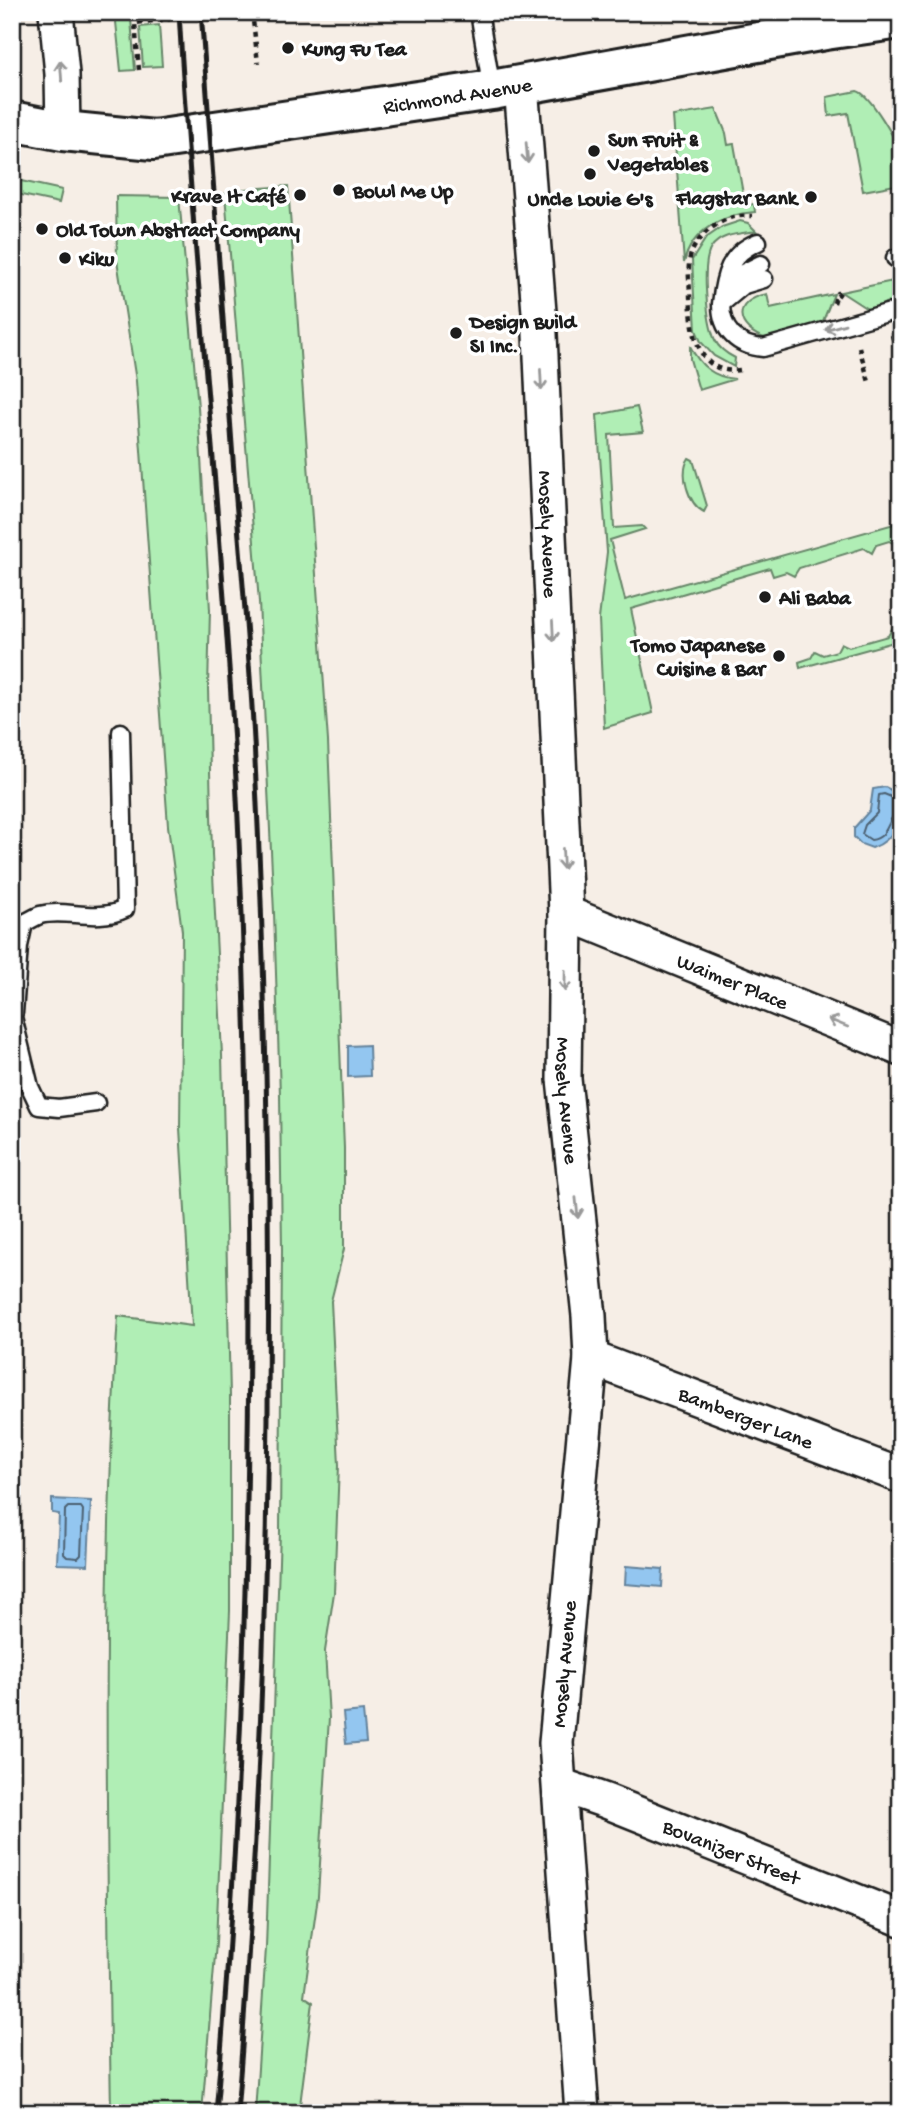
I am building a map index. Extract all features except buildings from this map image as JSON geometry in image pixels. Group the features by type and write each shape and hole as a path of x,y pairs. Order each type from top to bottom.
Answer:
{"main road":[{"name":"Richmond Avenue","path":"12,121 63,131 155,140 892,25"}],"street":[{"path":"56,12 62,74 63,131"},
{"name":"Mosely Avenue","path":"507,87 539,312 566,913 564,1079 591,1358 556,1743 582,2113"},
{"name":"Waimer Place","path":"566,913 901,1049"},
{"name":"Bamberger Lane","path":"591,1358 901,1476"},
{"name":"Bovanizer Street","path":"560,1785 901,1919"}],"lane":[{"path":"479,12 507,87"},
{"path":"721,304 744,285 761,259 746,258 731,275 721,304 724,324 730,333 744,344 763,348 901,309"},
{"path":"96,1103 60,1108 39,1106 30,1087 13,1013 19,946 24,923 41,915 115,914 125,909 121,732"}],"path":[{"path":"209,15 236,12"},
{"path":"252,12 258,63"},
{"path":"139,70 135,23 170,19"},
{"path":"892,331 901,367"},
{"path":"857,340 869,382"}],"green space":[{"path":"115,12 154,12 155,17 131,19 135,70 121,71"},
{"path":"159,25 162,66 143,67 140,27"},
{"path":"857,91 876,109 895,140 902,159 901,184 863,191 848,113 829,116 827,97"},
{"path":"716,109 728,145 734,144 745,205 754,204 755,212 732,216 710,226 694,241 684,263 673,116"},
{"path":"12,179 62,190 59,203 12,193"},
{"path":"288,186 328,741 344,1148 344,1249 331,1301 339,1465 334,1593 325,1651 329,1718 318,1896 304,1996 313,2002 299,2113 255,2113 266,1948 280,1532 280,1095 259,602 225,194 230,190"},
{"path":"116,196 179,197 198,407 210,610 208,688 212,854 222,1055 230,1396 230,1611 216,1943 202,2113 111,2113 107,1614 118,1316 192,1326 180,1128 182,931 168,826 136,381 117,260"},
{"path":"740,221 748,223 756,231 720,239 711,248 706,267 706,294 712,332 719,346 735,358 734,367 714,356 701,342 696,330 692,260 706,238 722,227"},
{"path":"897,272 901,272 901,299 885,303 872,312 841,292 898,280"},
{"path":"767,294 770,308 834,294 821,326 767,339 748,329 742,315 747,303"},
{"path":"690,346 708,369 720,376 735,379 699,390 690,359"},
{"path":"637,407 643,432 609,435 614,528 642,526 645,529 610,540 625,600 901,522 901,538 896,545 889,541 876,545 872,553 864,548 799,568 794,576 786,572 773,576 770,568 631,609 653,713 604,728 599,619 607,552 597,415"},
{"path":"689,458 693,460 707,506 704,512 698,508 687,488 685,472"},
{"path":"893,627 901,632 901,640 800,668 799,662 811,658 815,651 823,655 837,651 841,643 849,647 888,636"}],"water":[{"path":"885,787 901,795 900,812 892,834 872,848 861,844 854,837 854,828 870,810 873,789"},
{"path":"369,1045 370,1076 348,1077 348,1046"},
{"path":"52,1499 91,1501 88,1565 57,1564 59,1514 52,1513"},
{"path":"626,1566 663,1569 662,1587 625,1584"},
{"path":"363,1711 366,1742 346,1744 343,1713"}],"railway":[{"path":"179,12 235,761 247,1091 249,1289 242,1701 216,2113"},
{"path":"201,12 249,658 267,1099 268,1437 264,1607 258,1776 237,2113"}],"place":[{"name":"Kung Fu Tea","path":"288,48"},
{"name":"Sun Fruit & Vegetables","path":"594,151"},
{"name":"Uncle Louie G's","path":"590,174"},
{"name":"Bowl Me Up","path":"339,190"},
{"name":"Krave It Café","path":"300,195"},
{"name":"Flagstar Bank","path":"811,197"},
{"name":"Old Town Abstract Company","path":"42,229"},
{"name":"Kiku","path":"65,258"},
{"name":"Design Build SI Inc.","path":"456,333"},
{"name":"Ali Baba","path":"765,597"},
{"name":"Tomo Japanese Cuisine & Bar","path":"779,656"}]}
